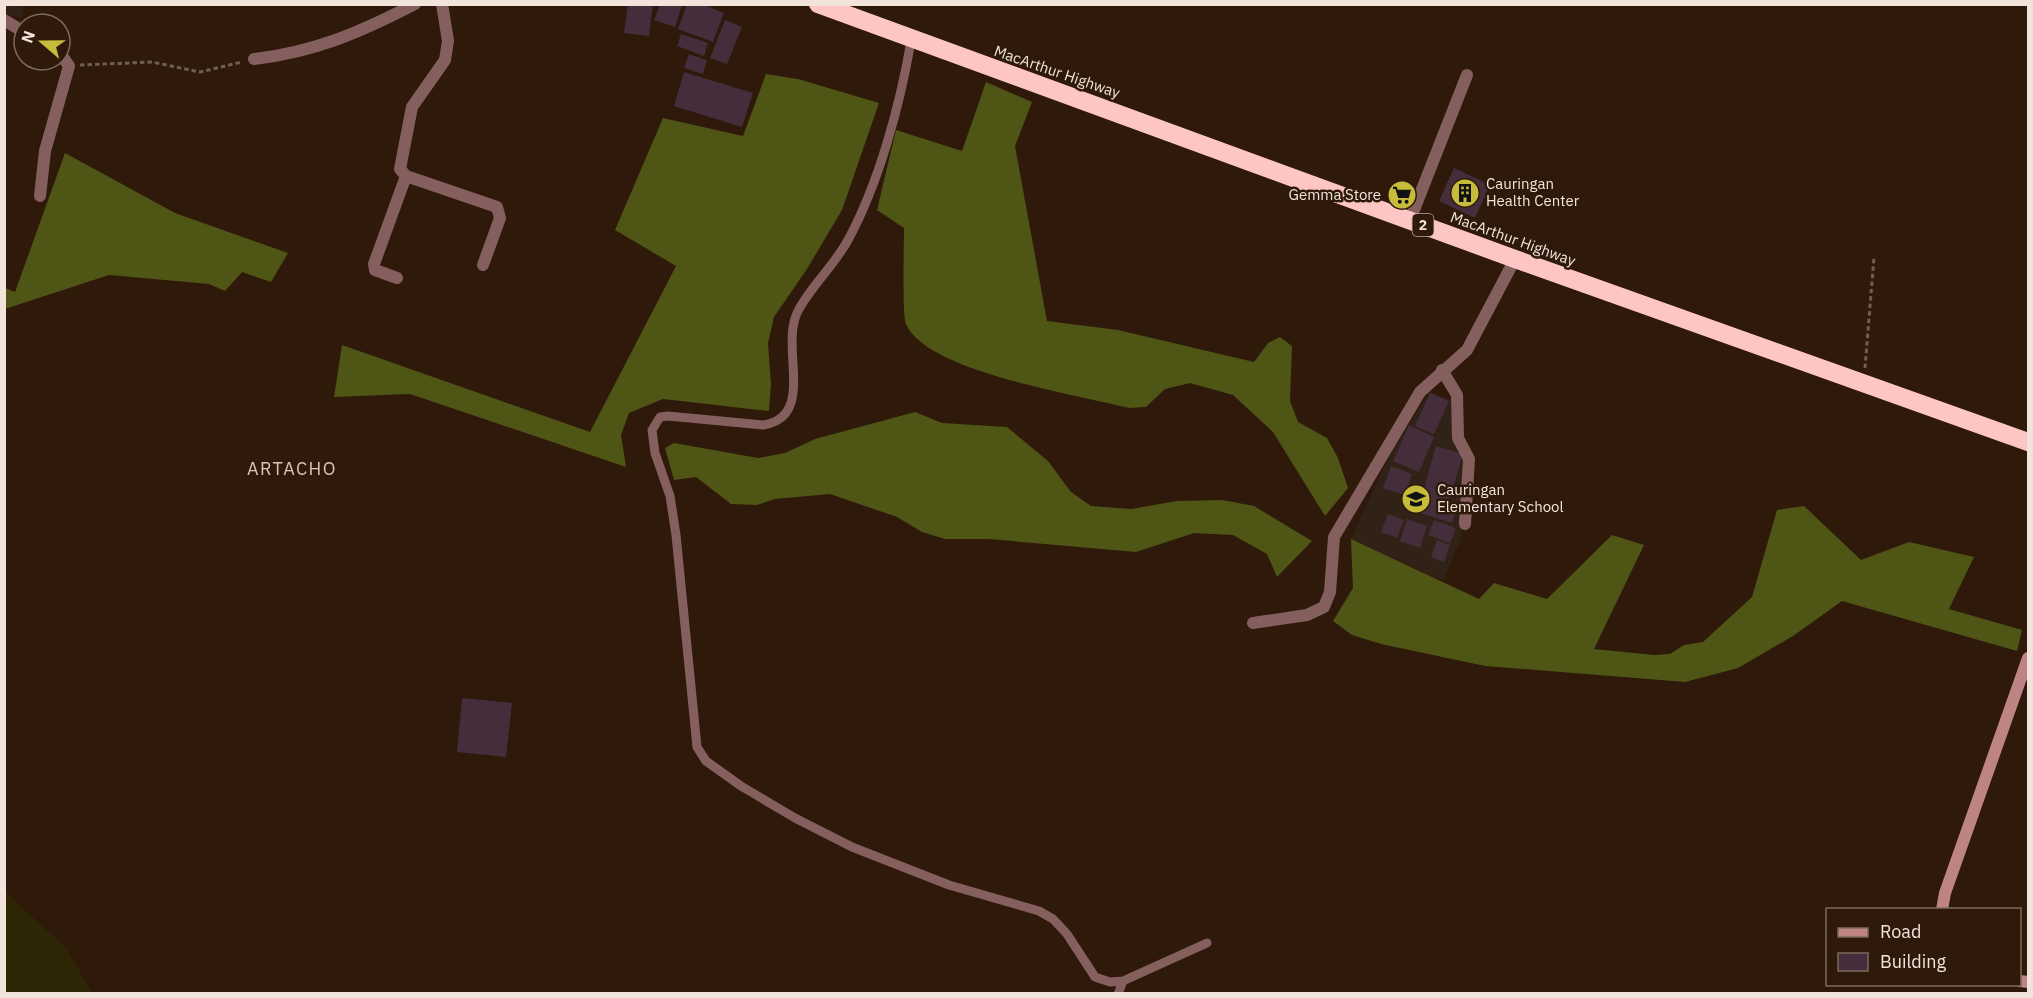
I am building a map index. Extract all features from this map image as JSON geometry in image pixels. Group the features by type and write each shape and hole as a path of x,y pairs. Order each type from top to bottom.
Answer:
{"highway":[{"name":"MacArthur Highway","path":"818,4 911,40 1082,100 1515,259 2028,442"}],"street":[{"path":"254,59 300,52 329,44 416,4"},
{"path":"442,4 448,41 445,60 412,107 400,169 406,176 498,207 500,219 483,266"},
{"path":"40,196 45,151 67,72"},
{"path":"1410,220 1467,75"},
{"path":"397,278 375,270 374,264 406,176"},
{"path":"1253,623 1307,615 1324,607 1330,592 1334,537 1420,393 1442,370 1467,350 1515,259"},
{"path":"1442,370 1457,396 1458,438 1469,459 1465,524"},
{"path":"1942,908 1945,894 2024,689 2028,658"}],"lane":[{"path":"911,40 892,121 862,212 834,265 807,298 794,320 791,342 794,382 791,404 787,413 778,423 763,425 660,417 652,430 655,453 670,496 676,535 697,747 706,761 751,792 852,847 949,885 1039,911 1053,919 1067,934 1095,977 1110,982 1123,981 1207,943"},
{"path":"1118,993 1123,981"}],"path":[{"path":"72,66 152,62 200,72 254,59"},
{"path":"1863,384 1874,257"}],"shaded area":[{"path":"4,5 24,5 22,12 12,12 12,15 5,13"},
{"name":"Cauringan Elementary School","path":"1430,392 1456,402 1466,459 1461,539 1443,581 1351,539 1392,450"}],"green space":[{"path":"766,74 798,79 879,103 842,210 807,269 774,317 768,343 771,384 769,411 663,399 629,413 621,435 626,467 410,394 334,397 342,345 590,432 676,266 615,230 663,118 743,136"},
{"path":"986,82 1032,102 1015,146 1047,321 1118,330 1254,362 1268,343 1280,337 1292,346 1290,401 1298,422 1327,438 1338,458 1348,488 1325,516 1273,432 1233,395 1190,383 1165,389 1146,407 1129,408 1042,388 972,368 942,356 919,341 906,324 905,318 904,228 877,210 896,130 962,151"},
{"path":"65,153 175,213 288,253 271,282 242,272 225,291 209,284 109,275 5,309 5,288 15,292"},
{"path":"915,412 942,423 1007,427 1048,461 1071,492 1091,506 1131,509 1177,501 1222,500 1254,506 1312,541 1277,577 1267,554 1233,535 1194,533 1136,552 989,539 945,539 922,532 897,517 830,494 775,499 757,505 731,504 696,477 674,480 665,448 674,443 758,458 785,453 815,439"},
{"path":"1804,506 1861,560 1909,542 1974,557 1949,609 2022,630 2017,651 1842,601 1793,636 1738,668 1685,682 1485,666 1381,644 1352,635 1333,621 1353,588 1351,539 1479,599 1494,583 1547,599 1612,535 1644,545 1594,649 1654,655 1670,654 1684,645 1703,642 1752,597 1777,510"}],"sand":[{"path":"4,890 67,949 92,993 5,993"}],"building":[{"path":"628,4 653,4 649,36 624,33"},
{"path":"687,4 702,4 724,13 713,42 678,29"},
{"path":"660,5 682,5 675,27 654,20"},
{"path":"725,20 742,27 727,64 710,58"},
{"path":"681,34 708,43 704,56 677,46"},
{"path":"689,54 707,60 703,74 684,68"},
{"path":"684,72 753,93 742,127 674,106"},
{"name":"Cauringan Health Center","path":"1454,168 1490,185 1475,218 1439,201"},
{"path":"1400,188 1410,192 1407,200 1397,196"},
{"path":"1430,393 1449,401 1434,434 1415,426"},
{"path":"1409,425 1434,437 1419,472 1393,461"},
{"path":"1436,446 1463,454 1449,501 1458,504 1452,523 1408,509 1414,490 1423,492"},
{"path":"1391,466 1412,474 1405,495 1383,488"},
{"path":"1388,514 1404,520 1397,538 1381,532"},
{"path":"1407,519 1427,526 1420,548 1400,541"},
{"path":"1434,520 1456,528 1450,543 1428,535"},
{"path":"1437,540 1450,545 1444,562 1431,557"},
{"path":"462,698 512,703 506,757 457,752"}],"place":[{"name":"Cauringan Health Center","path":"1465,193"},
{"name":"Gemma Store","path":"1402,195"},
{"name":"Cauringan Elementary School","path":"1416,499"}],"district":[{"name":"ARTACHO","path":"292,469"}]}
